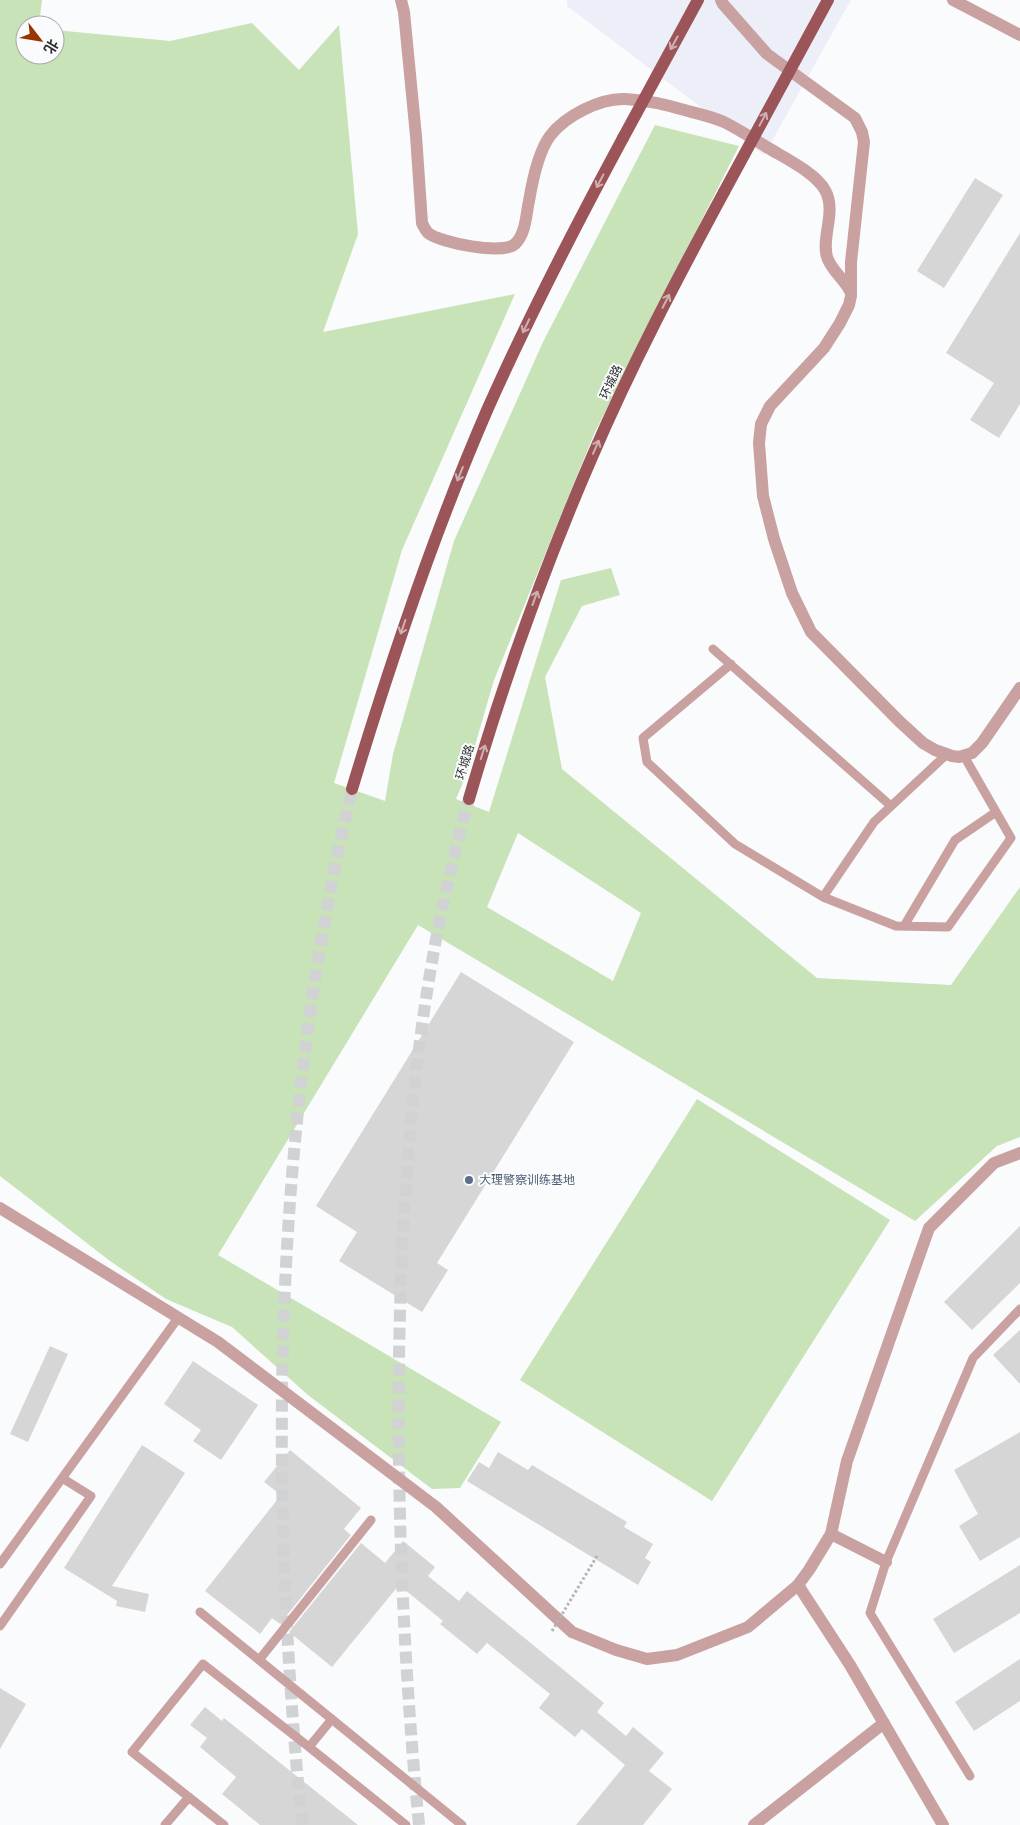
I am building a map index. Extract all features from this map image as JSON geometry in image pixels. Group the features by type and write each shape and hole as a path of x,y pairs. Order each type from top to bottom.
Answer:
{"main road":[{"path":"352,789 410,606 462,470 512,355 541,294 698,0"},
{"name":"环城路","path":"469,799 518,644 543,575 592,455 644,344 828,0"}],"street":[{"path":"401,0 404,12 416,136 422,223 430,234 441,240 493,249 514,245 522,234 532,187 549,138 564,120 597,104 624,99 670,105 723,122 795,164 821,184 828,196 829,204 827,256 832,266 843,279 851,296"},
{"path":"721,0 768,54 848,111 859,125 864,142 851,262 851,296 849,305 824,348 770,406 761,424 759,442 764,496 774,539 792,593 811,632 923,743 947,754 964,756 972,754 982,743 1020,688"},
{"path":"953,0 1020,35"},
{"path":"0,1208 218,1342 436,1507 572,1632 616,1650 647,1659 676,1655 748,1628 798,1585 831,1534 847,1461 929,1228 994,1163 1020,1153"},
{"path":"831,1534 886,1562"},
{"path":"798,1585 850,1665 943,1825"},
{"path":"754,1825 884,1723"}],"lane":[{"path":"713,649 891,806"},
{"path":"730,664 643,738 647,762 736,844 823,897 896,926 948,927 1011,838 964,756"},
{"path":"823,897 874,822 947,754"},
{"path":"904,926 955,840 996,812"},
{"path":"970,1776 870,1613 886,1562 973,1358 1020,1309"},
{"path":"0,1564 178,1318"},
{"path":"0,1626 91,1496 62,1478"},
{"path":"259,1660 371,1520"},
{"path":"200,1612 462,1825"},
{"path":"224,1825 132,1752 203,1664 406,1825"},
{"path":"309,1747 332,1719"},
{"path":"165,1825 189,1797"}],"path":[{"path":"552,1631 597,1556"}],"shaded area":[{"path":"567,0 851,0 764,155 567,6"}],"green space":[{"path":"0,0 42,0 40,15 15,15 15,65 65,65 65,31 170,41 252,23 299,70 339,25 358,234 323,332 515,294 402,550 334,783 385,801 393,754 454,541 543,342 655,125 739,146 594,434 494,680 467,773 456,799 489,812 561,580 611,568 620,595 582,606 545,677 562,769 817,978 951,985 1020,887 1020,1137 997,1146 915,1221 418,925 218,1255 501,1422 460,1488 432,1489 308,1395 232,1327 166,1299 110,1261 0,1176","holes":["518,833 641,913 613,981 487,907"]},
{"path":"697,1099 890,1220 712,1501 520,1380"}],"building":[{"path":"975,178 1003,195 944,288 917,271"},
{"path":"1020,233 1020,404 999,438 970,420 994,383 946,353"},
{"path":"461,972 574,1042 437,1263 448,1270 422,1312 339,1261 357,1232 316,1206"},
{"path":"1020,1226 1020,1283 972,1330 944,1302"},
{"path":"1020,1330 1020,1384 993,1355"},
{"path":"50,1346 68,1354 28,1442 10,1434"},
{"path":"193,1361 258,1405 221,1460 193,1441 201,1430 164,1404"},
{"path":"1020,1432 1020,1537 980,1561 959,1526 978,1514 954,1470"},
{"path":"142,1445 185,1473 112,1586 149,1594 145,1612 116,1606 117,1601 64,1568"},
{"path":"290,1450 361,1508 344,1529 351,1535 280,1624 272,1618 260,1634 205,1591 281,1495 264,1482"},
{"path":"498,1452 528,1470 532,1465 627,1522 624,1527 653,1544 645,1558 651,1562 638,1585 467,1481 479,1462 489,1468"},
{"path":"403,1541 435,1567 428,1576 459,1601 467,1591 604,1703 597,1712 626,1736 633,1727 664,1753 649,1771 672,1789 643,1825 576,1825 625,1765 582,1729 575,1737 539,1708 550,1694 487,1643 477,1654 440,1624 443,1621 399,1585 332,1667 289,1632 361,1543 385,1563"},
{"path":"1020,1565 1020,1613 954,1653 933,1619"},
{"path":"1020,1659 1020,1701 974,1731 955,1702"},
{"path":"0,1688 26,1704 0,1749"},
{"path":"205,1707 222,1721 224,1718 358,1825 260,1825 222,1794 236,1777 200,1747 207,1738 190,1725"}],"tunnel":[{"path":"302,1825 291,1695 284,1565 282,1435 284,1305 292,1175 306,1046 325,917 352,789"},
{"path":"419,1825 409,1709 400,1533 399,1358 404,1217 409,1146 425,1006 451,868 469,799"}],"place":[{"name":"大理警察训练基地","path":"469,1180"}]}
